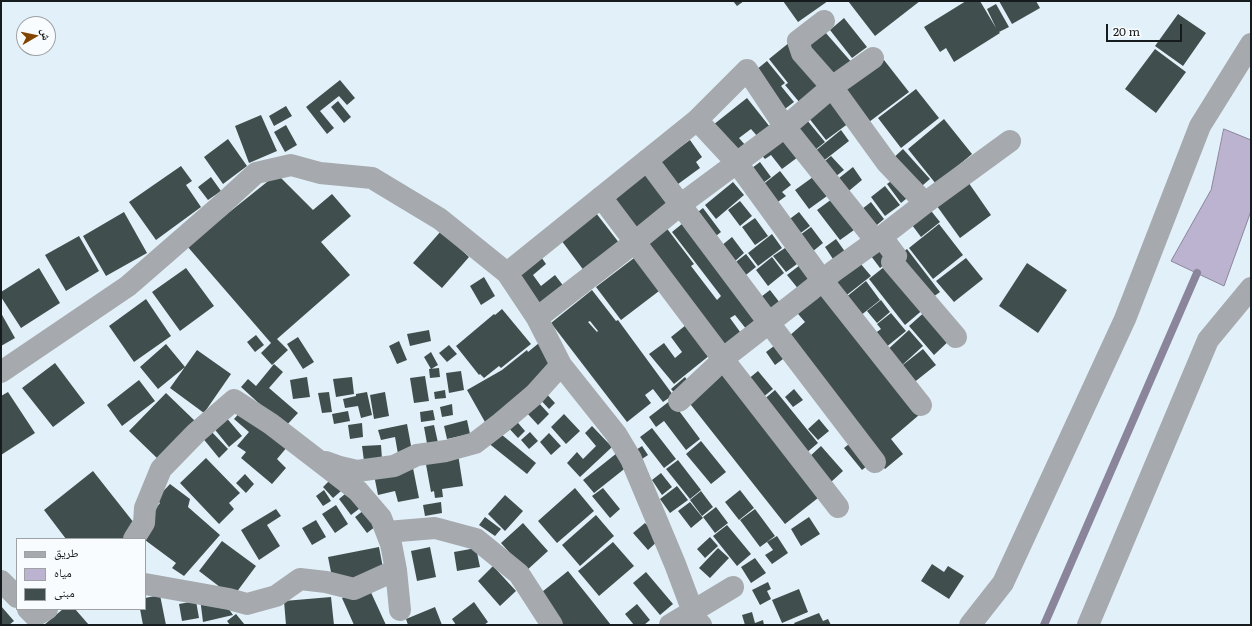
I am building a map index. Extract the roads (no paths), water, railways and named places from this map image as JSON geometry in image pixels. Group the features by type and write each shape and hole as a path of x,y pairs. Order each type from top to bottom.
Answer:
{"street":[{"path":"824,21 798,41 802,52 832,87 887,163 925,203"},
{"path":"970,625 1003,583 1125,319 1200,126 1251,44"},
{"path":"537,318 681,205 785,127 832,87 873,58"},
{"path":"507,273 697,120 746,70 785,127 876,241"},
{"path":"697,120 737,163 822,280 922,405"},
{"path":"679,401 723,359 834,270 876,241 1010,141"},
{"path":"647,160 875,462"},
{"path":"1,372 128,286 256,173 291,165 320,173 372,178 440,219 507,273 537,318 562,365 616,434 631,458 697,618"},
{"path":"601,197 723,359 838,507"},
{"path":"876,241 884,240 896,256 892,262 956,337"},
{"path":"1088,625 1208,340 1251,288"},
{"path":"310,455 340,467 357,471 394,466 417,455 475,444 534,395 562,365"},
{"path":"135,538 144,523 145,508 161,469 196,433 234,400 271,424 358,491 381,518 391,544 396,570 400,610"},
{"path":"386,532 435,528 476,538 519,574 552,625"},
{"path":"146,584 229,599 247,604 276,596 300,579 326,582 354,589 396,570"},
{"path":"1,581 16,596"},
{"path":"670,625 697,618 734,587"}],"water":[{"path":"1224,129 1251,140 1251,211 1224,286 1171,261 1211,190"}],"waterway":[{"path":"1044,625 1197,273"}]}
